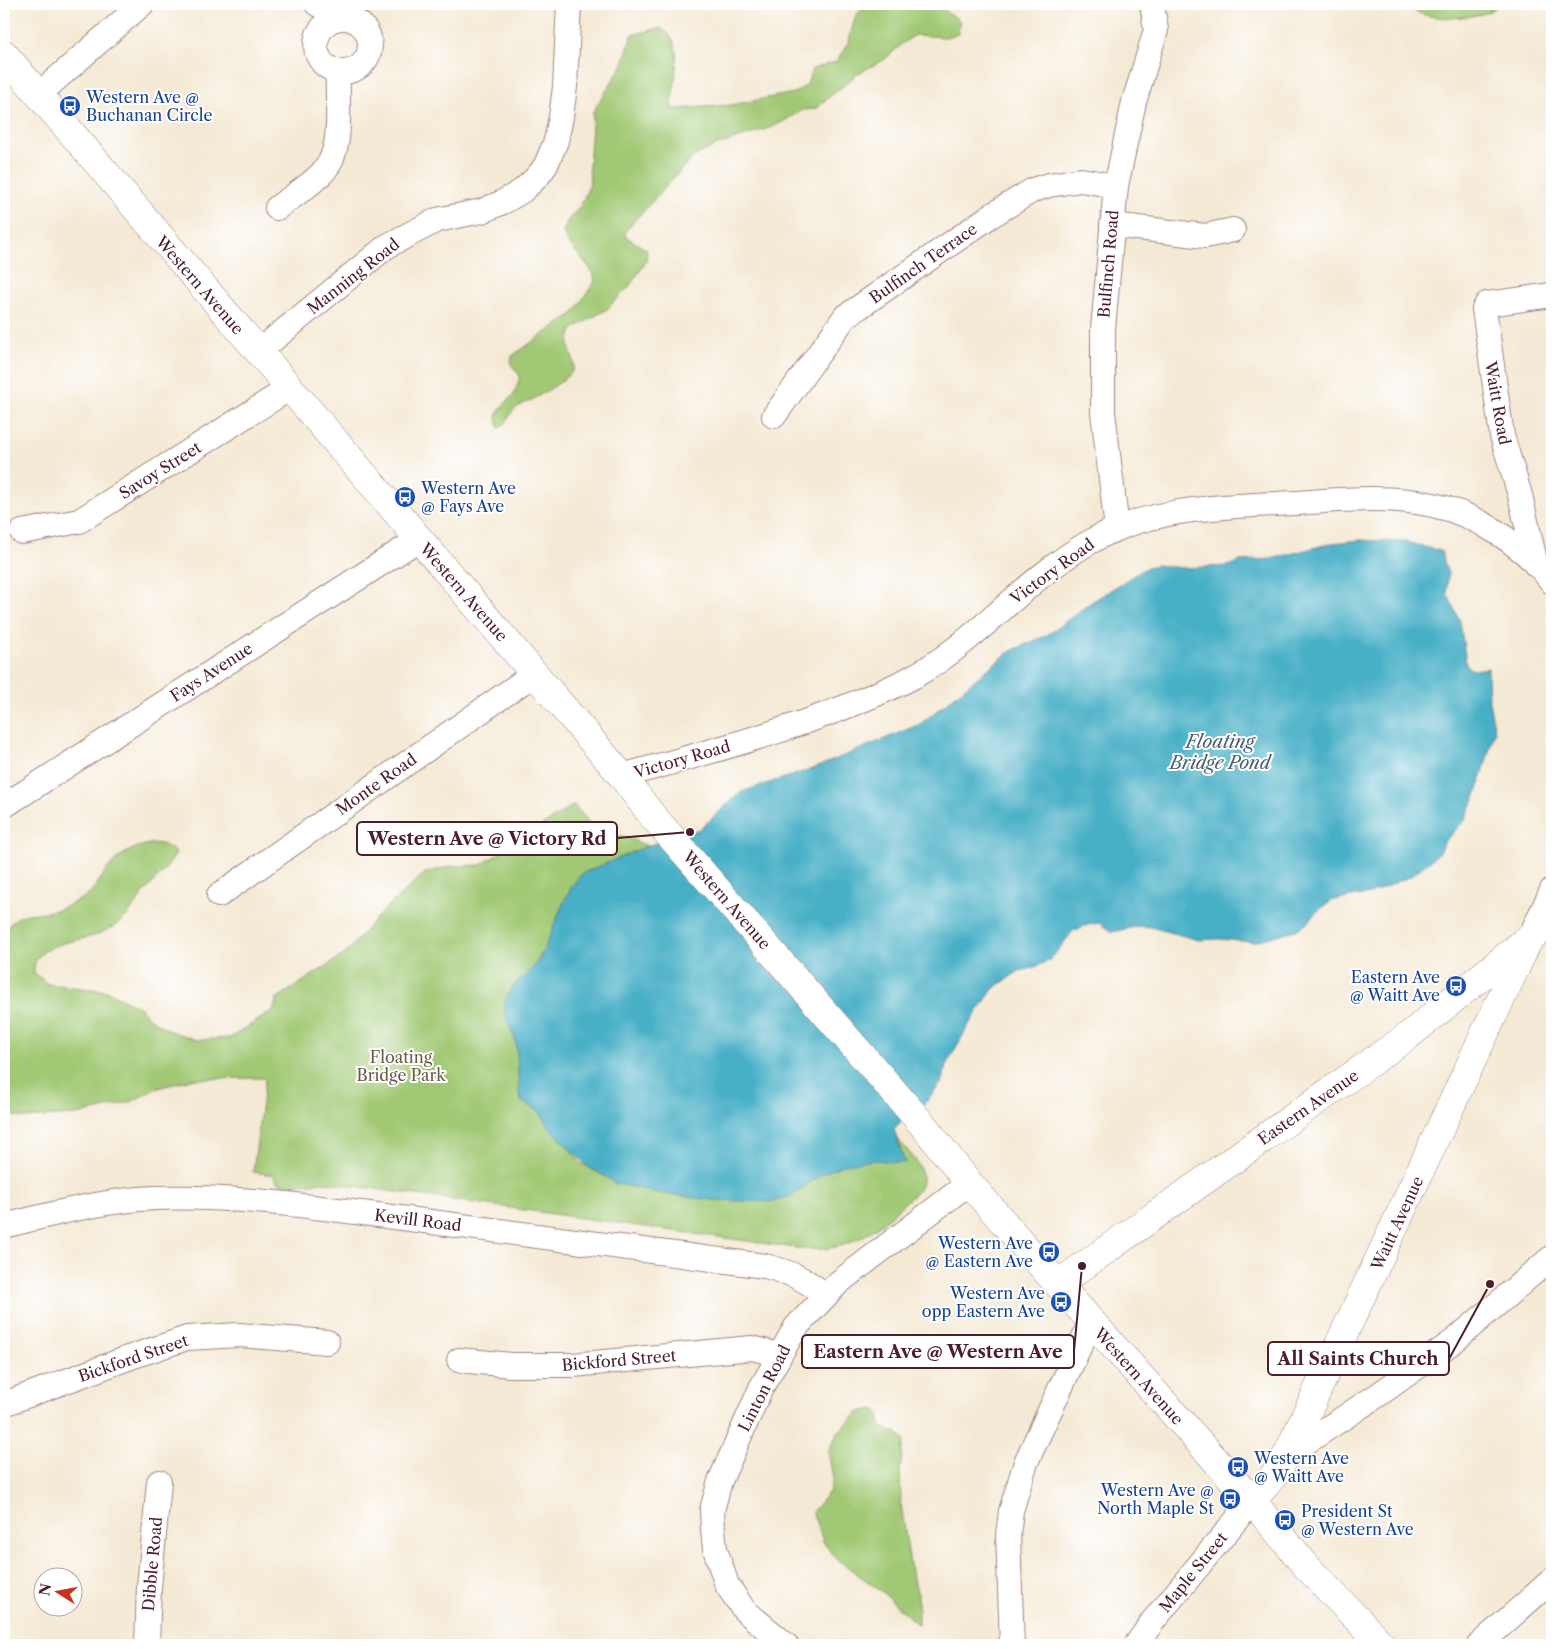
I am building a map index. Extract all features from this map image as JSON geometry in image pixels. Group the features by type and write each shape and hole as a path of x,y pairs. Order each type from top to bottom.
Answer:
{"main road":[{"name":"Western Avenue","path":"4,54 622,776 651,814 917,1118 969,1183 1252,1501 1307,1567 1382,1645"},
{"name":"Eastern Avenue","path":"1058,1284 1408,1036 1541,930"},
{"name":"Waitt Avenue","path":"1252,1501 1274,1476 1287,1455 1541,930"}],"street":[{"path":"38,95 142,4"},
{"path":"318,4 347,14 363,27 367,33 370,48 364,62 352,71 338,72 324,64 317,51 316,43 322,29 347,14"},
{"name":"Manning Road","path":"258,352 394,242 437,220 482,211 503,202 522,191 538,176 546,165 556,140 561,117 565,87 570,4"},
{"name":"Bulfinch Road","path":"1117,529 1102,412 1101,357 1116,186 1134,102 1156,30 1152,4"},
{"path":"277,208 321,175 331,162 337,123 338,72"},
{"name":"Bulfinch Terrace","path":"774,416 845,317 989,217 1033,190 1049,185 1081,180 1116,186"},
{"path":"1112,225 1205,236 1233,230"},
{"name":"Waitt Road","path":"1536,565 1520,494 1502,436 1484,309 1487,304 1552,295"},
{"name":"Savoy Street","path":"22,532 79,521 290,388"},
{"name":"Victory Road","path":"622,776 804,721 882,692 908,679 957,646 1050,568 1090,542 1117,529 1161,516 1215,507 1357,499 1396,499 1435,505 1468,516 1498,532 1536,565 1552,582"},
{"name":"Fays Avenue","path":"4,806 419,539"},
{"name":"Monte Road","path":"218,895 534,674"},
{"path":"1541,930 1552,890"},
{"name":"Linton Road","path":"786,1645 744,1610 727,1585 715,1549 712,1510 720,1481 761,1388 796,1327 825,1296 969,1183"},
{"name":"Kevill Road","path":"4,1226 68,1210 118,1201 155,1198 229,1199 307,1206 765,1266 791,1273 809,1282 825,1296"},
{"path":"1287,1455 1378,1395 1454,1341 1549,1266"},
{"path":"1012,1645 1008,1535 1010,1511 1026,1462 1091,1322"},
{"name":"Bickford Street","path":"4,1404 131,1356 186,1338 239,1335 326,1342"},
{"name":"Bickford Street","path":"458,1360 548,1366 600,1363 752,1348 779,1355"},
{"name":"Dibble Road","path":"147,1645 149,1587 159,1482"},
{"name":"Maple Street","path":"1136,1645 1153,1621 1252,1501"},
{"path":"1479,1645 1552,1580"}],"green space":[{"path":"880,4 929,4 937,6 958,19 960,23 958,34 945,37 915,35 885,59 857,74 815,109 803,110 775,126 715,146 693,157 626,230 625,236 647,250 646,262 628,288 607,309 573,329 569,347 574,364 573,369 565,378 549,390 513,410 505,423 499,428 497,422 498,413 514,393 520,376 511,364 512,356 574,313 595,281 594,275 570,245 563,232 568,220 581,205 590,184 589,167 593,112 622,66 632,35 660,28 669,34 674,42 676,63 672,106 675,109 731,105 794,93 807,85 812,69 836,62 848,43 856,15 860,11"},
{"path":"1407,4 1496,4 1496,7 1489,12 1478,15 1450,18 1423,14 1413,10"},
{"name":"Floating Bridge Park","path":"574,805 601,836 623,836 647,846 606,864 566,899 549,941 532,969 545,1119 581,1163 616,1183 884,1126 912,1155 918,1164 922,1181 919,1190 880,1225 854,1241 839,1246 822,1249 803,1249 325,1182 285,1185 277,1182 274,1175 253,1172 265,1079 262,1078 191,1079 155,1089 131,1102 77,1115 23,1118 4,1113 4,935 14,920 20,917 58,909 86,896 113,862 133,849 145,845 158,844 169,847 176,853 168,866 124,918 101,933 48,949 40,955 35,963 34,973 48,984 108,991 140,1008 150,1019 170,1031 197,1040 230,1038 274,1010 276,999 345,954 378,916 425,873 451,866 481,865"},
{"path":"874,1409 879,1413 881,1426 892,1432 896,1431 904,1440 900,1471 901,1504 911,1572 918,1594 918,1625 881,1591 835,1558 824,1543 812,1512 829,1492 833,1479 828,1451 838,1432 859,1412"}],"water":[{"name":"Floating Bridge Pond","path":"1360,540 1406,542 1441,551 1448,574 1447,593 1460,621 1466,663 1469,668 1474,670 1488,668 1489,702 1495,731 1477,793 1465,820 1443,843 1439,853 1411,876 1370,894 1333,900 1315,913 1308,923 1296,930 1253,942 1218,939 1199,940 1150,927 1139,926 1112,932 1099,923 1087,925 1073,931 1051,959 1033,968 1019,971 993,989 970,1023 946,1065 943,1081 925,1103 917,1104 894,1130 905,1163 874,1160 845,1164 822,1174 789,1197 772,1202 711,1200 658,1193 614,1183 602,1174 589,1168 551,1129 538,1110 522,1102 519,1094 515,1040 506,1018 505,1003 510,991 540,958 570,889 583,873 647,846 700,829 741,792 815,768 920,724 1009,652 1049,634 1090,603 1147,567 1157,565 1183,568 1228,566 1240,561 1271,559 1332,543"}],"place":[{"name":"Western Ave @ Buchanan Circle","path":"70,106"},
{"name":"Western Ave @ Fays Ave","path":"405,497"},
{"name":"Western Ave @ Victory Rd","path":"690,832"},
{"name":"Eastern Ave @ Waitt Ave","path":"1456,986"},
{"name":"Western Ave @ Eastern Ave","path":"1049,1252"},
{"name":"Eastern Ave @ Western Ave","path":"1082,1266"},
{"name":"All Saints Church","path":"1490,1284"},
{"name":"Western Ave opp Eastern Ave","path":"1061,1302"},
{"name":"Western Ave @ Waitt Ave","path":"1238,1467"},
{"name":"Western Ave @ North Maple St","path":"1230,1499"},
{"name":"President St @ Western Ave","path":"1285,1520"}]}
